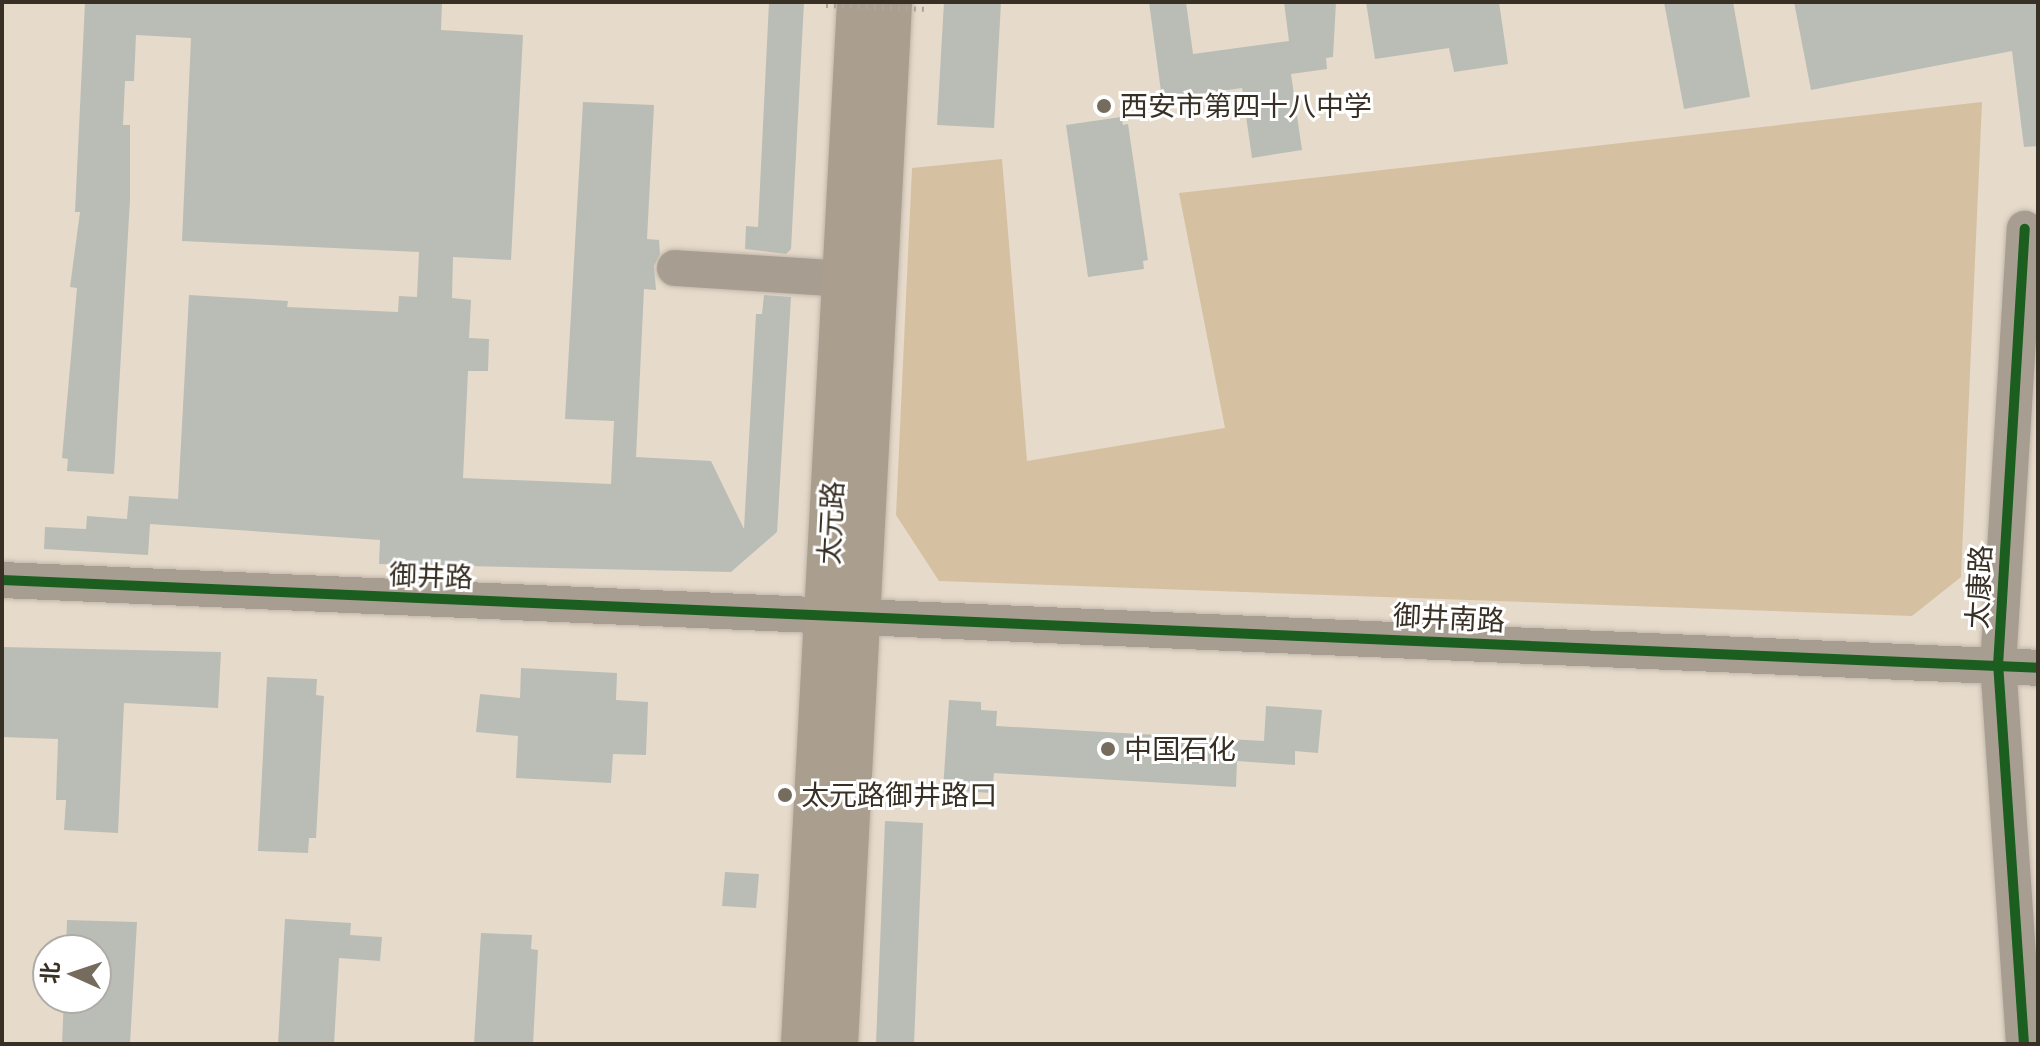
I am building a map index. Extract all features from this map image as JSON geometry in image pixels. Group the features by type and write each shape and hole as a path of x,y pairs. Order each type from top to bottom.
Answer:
{"main road":[{"name":"太元路","path":"836,1044 844,279 842,4"},
{"name":"太元路","path":"803,1044 842,615 909,6"}],"street":[{"name":"太康路","path":"2024,1044 1998,666 2025,229"},
{"path":"675,268 844,279"},
{"name":"御井路","path":"2,580 842,615"},
{"name":"御井南路","path":"842,615 2038,668"}],"path":[{"path":"842,4 909,6"}],"shaded area":[{"path":"1982,102 1961,577 1912,616 939,581 896,515 912,168 1002,159 1027,461 1225,428 1179,193"}],"building":[{"path":"85,2 442,2 441,30 523,35 511,260 453,257 452,298 471,300 469,338 489,339 488,371 468,371 463,478 611,484 614,421 565,419 583,102 654,105 647,239 659,240 660,254 654,266 656,290 644,289 636,457 711,461 744,529 756,314 762,314 764,295 791,297 777,532 731,572 379,564 380,540 150,524 148,555 44,549 45,527 86,529 87,516 127,519 129,496 178,499 189,295 288,301 287,307 398,312 399,296 417,297 419,252 182,241 191,38 136,35 134,81 125,81 123,125 130,125 130,200 114,474 67,471 68,459 62,458 77,288 70,287 80,212 75,212"},
{"path":"769,2 804,2 791,249 786,254 745,249 746,226 758,227"},
{"path":"944,2 1001,2 994,128 937,125"},
{"path":"1149,2 1186,2 1193,54 1289,41 1284,2 1336,2 1333,57 1326,58 1327,69 1291,74 1302,150 1252,158 1242,88 1162,99"},
{"path":"1366,2 1499,2 1508,64 1454,72 1449,48 1375,59"},
{"path":"1664,2 1733,2 1750,97 1684,109"},
{"path":"1794,2 2038,2 2038,146 2024,147 2012,51 1811,90"},
{"path":"1121,117 1123,125 1128,124 1148,260 1143,261 1144,269 1088,277 1066,125"},
{"path":"2,647 221,652 218,708 124,703 118,833 64,830 66,800 56,800 58,739 2,737"},
{"path":"521,668 617,673 616,700 648,702 646,755 613,754 611,783 516,778 518,736 476,732 480,694 520,698"},
{"path":"267,677 317,679 316,695 324,696 316,838 309,838 308,853 258,851"},
{"path":"949,700 981,702 981,710 997,711 996,726 1264,741 1266,706 1322,710 1318,753 1295,751 1295,765 1237,761 1236,787 994,773 992,793 943,790"},
{"path":"885,821 923,823 914,1044 876,1044"},
{"path":"725,872 759,874 756,908 722,906"},
{"path":"285,919 351,923 350,935 382,937 380,961 339,958 334,1044 278,1044"},
{"path":"67,920 137,922 130,1044 62,1044 63,1014 112,1014 112,934 67,934"},
{"path":"481,933 532,935 531,949 538,950 533,1044 474,1044"}],"cycle path":[{"path":"2024,1044 1998,666 2025,229"},
{"path":"2,580 2038,668"}],"place":[{"name":"西安市第四十八中学","path":"1104,106"},
{"name":"中国石化","path":"1108,749"},
{"name":"太元路御井路口","path":"785,795"}]}
